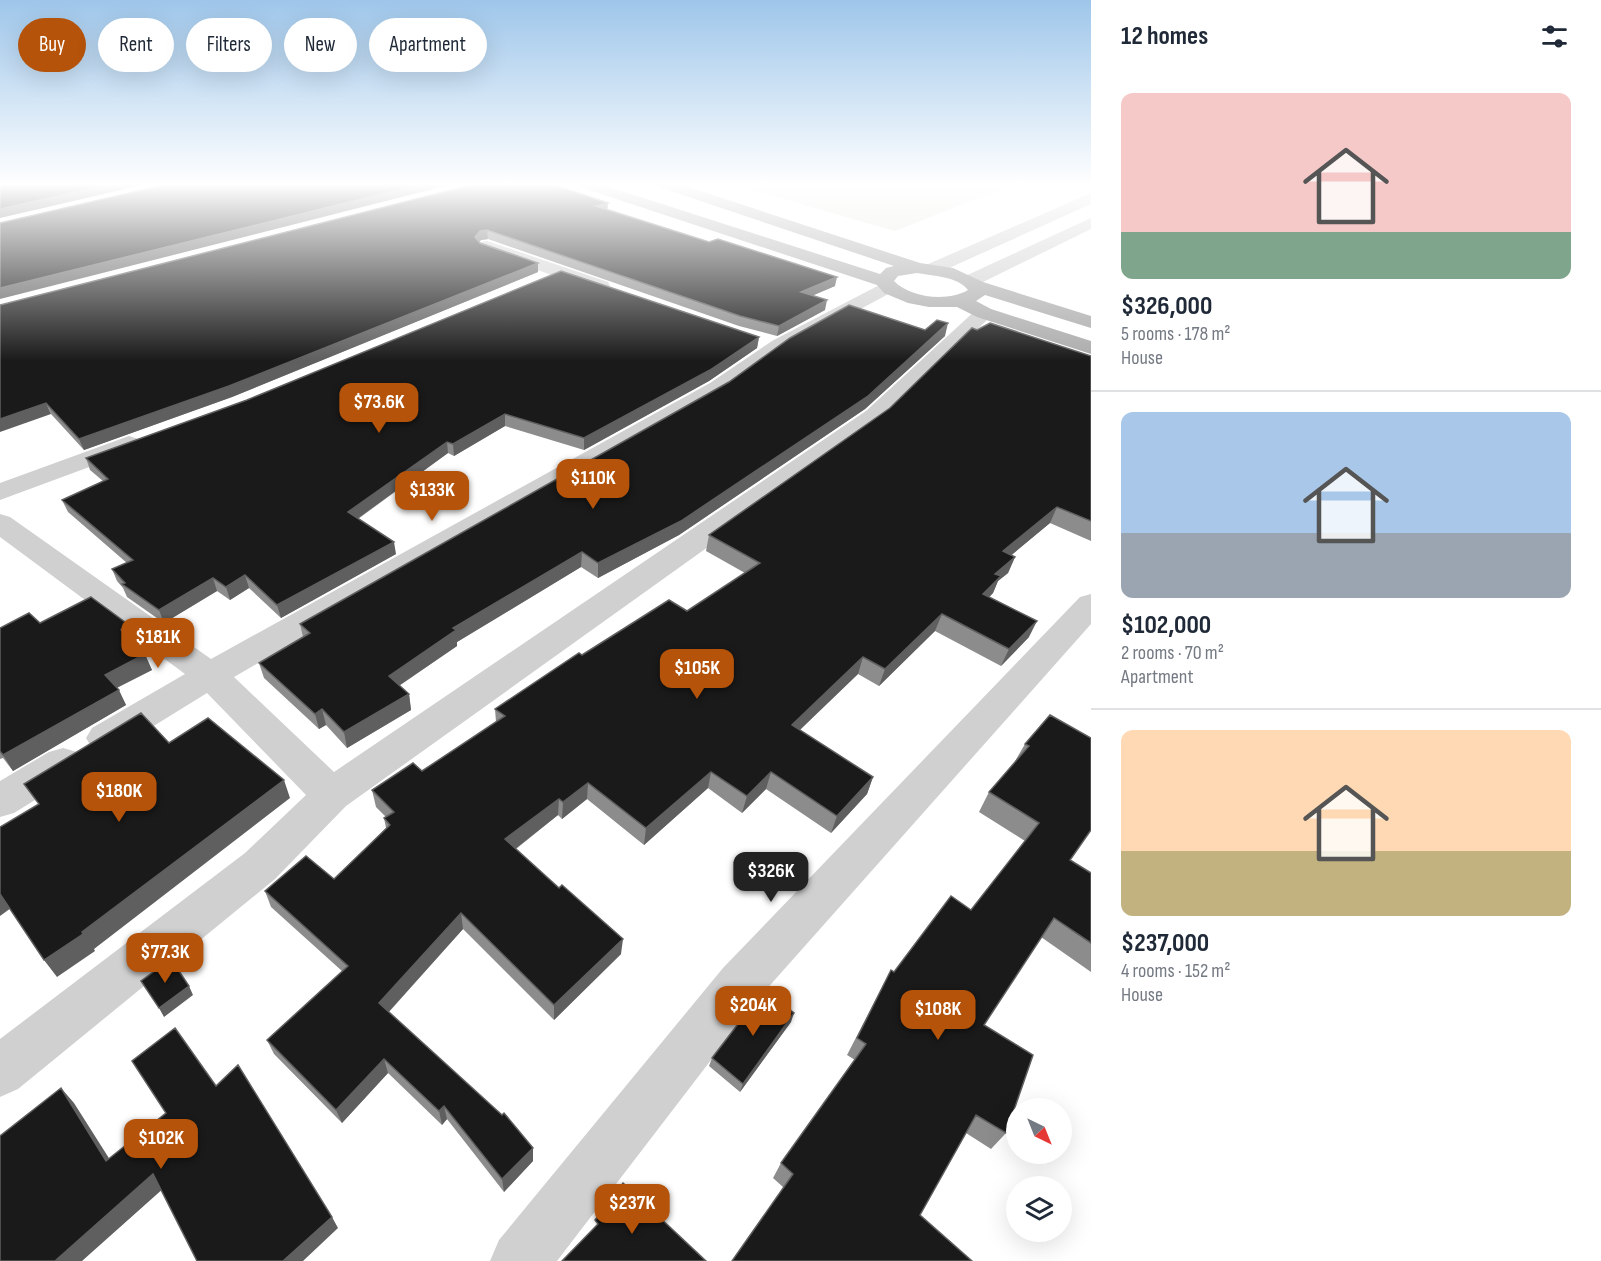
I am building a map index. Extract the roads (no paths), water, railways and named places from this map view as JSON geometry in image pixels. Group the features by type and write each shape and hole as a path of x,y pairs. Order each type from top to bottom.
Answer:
{"main road":[{"path":"762,243 886,284 919,300 973,295 1091,322"},
{"path":"845,243 925,269 973,295 1091,348"},
{"path":"886,284 886,276 892,272 925,269"}],"street":[{"path":"925,269 986,243"},
{"path":"0,1071 260,866 332,795 875,416 973,295 1060,243"},
{"path":"487,246 624,294"},
{"path":"529,285 560,272"},
{"path":"0,801 210,675 718,388 770,342 886,284"},
{"path":"5,484 155,435"},
{"path":"0,523 210,675 332,795"},
{"path":"520,1261 740,984 1091,604"}]}
